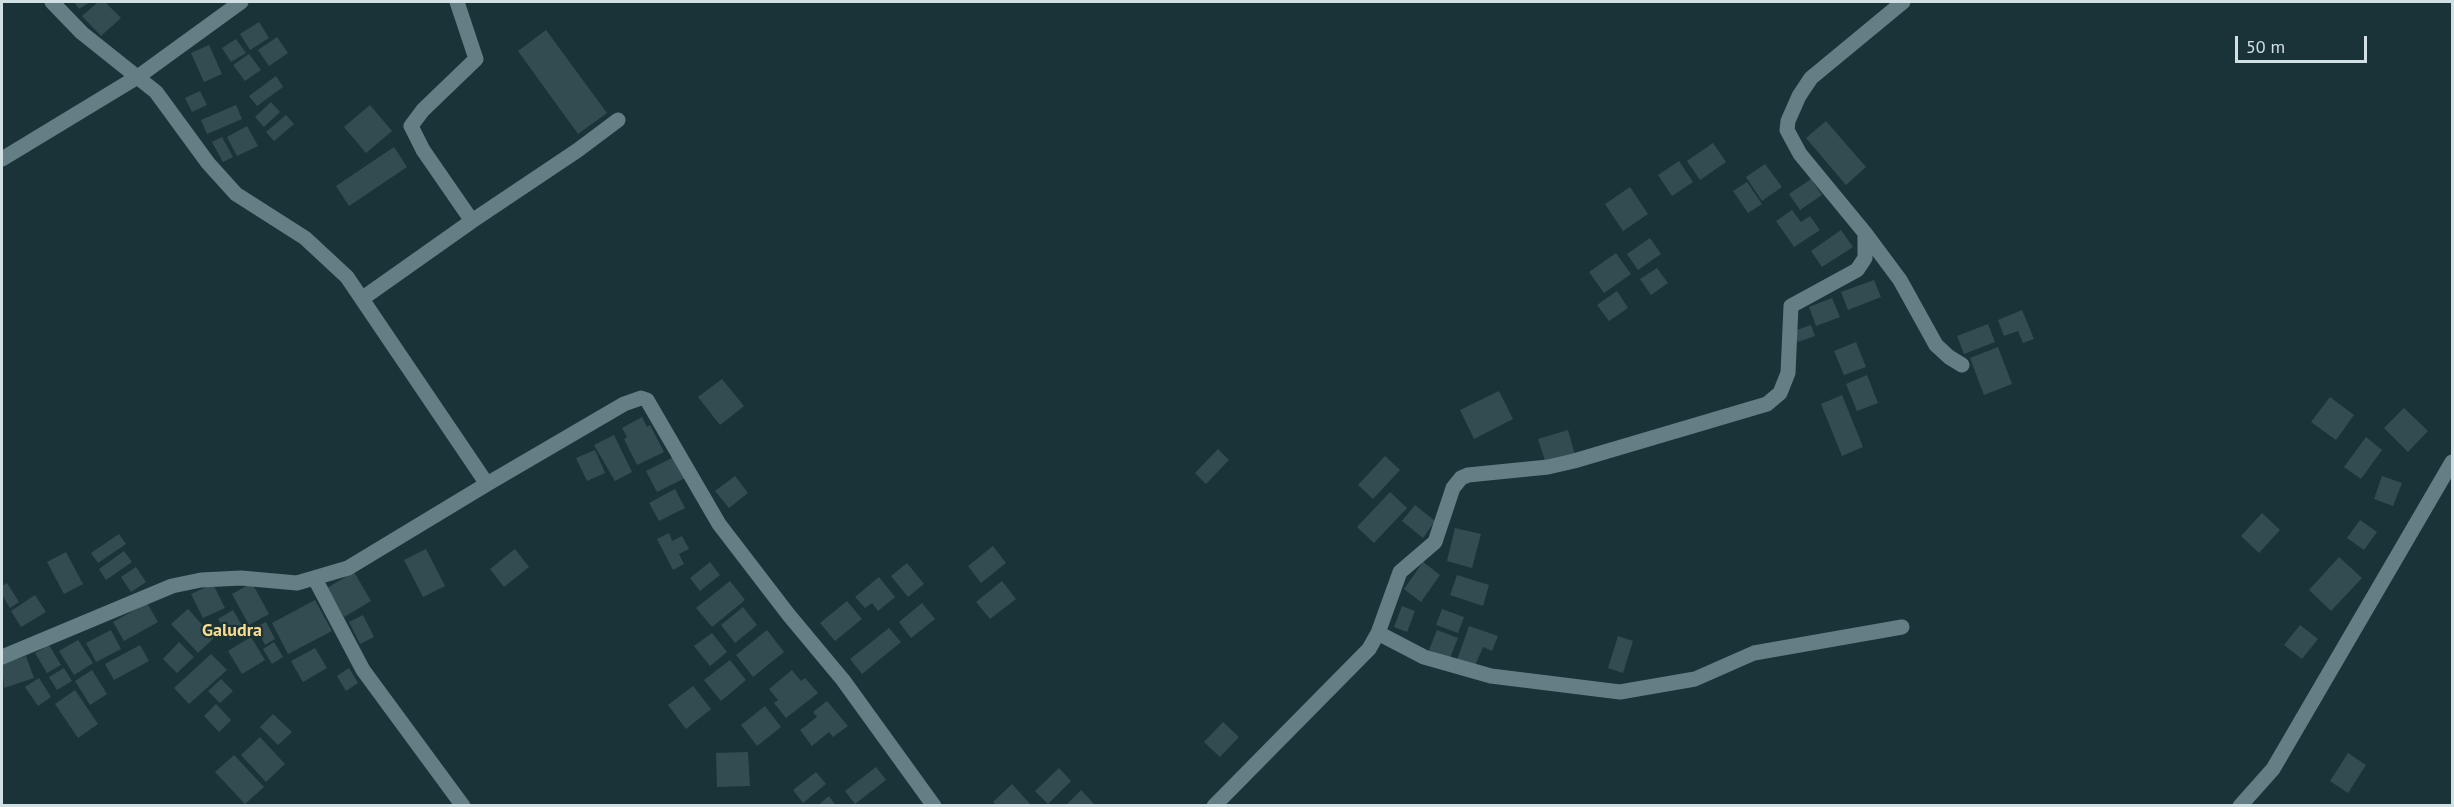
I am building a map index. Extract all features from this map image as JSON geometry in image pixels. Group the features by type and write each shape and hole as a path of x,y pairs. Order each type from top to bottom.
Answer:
{"street":[{"path":"52,2 82,33 139,76 156,92 208,163 236,194 305,238 347,277 487,484"},
{"path":"2,159 139,76 241,2"},
{"path":"457,2 476,58 423,110 411,126 423,150 472,221"},
{"path":"1903,2 1811,78 1799,96 1788,121 1787,130 1800,154 1865,233 1900,280 1936,345 1962,365"},
{"path":"363,298 618,120"},
{"path":"1214,806 1361,659 1378,633 1400,573 1435,542 1453,488 1461,478 1468,475 1548,467 1574,461 1767,404 1780,393 1787,379 1791,306 1857,270 1865,258 1865,233"},
{"path":"2,657 172,586 201,580 241,578 297,583 348,568 624,404 641,398 647,400 719,524 788,614 843,680 934,806"},
{"path":"2240,806 2273,769 2452,462"},
{"path":"315,579 363,670 463,806"},
{"path":"1378,633 1424,657 1491,676 1620,692 1695,679 1754,653 1902,627"}],"building":[{"path":"74,2 90,2 79,9"},
{"path":"98,2 105,2 121,18 101,36 82,16"},
{"path":"259,22 269,38 250,50 240,34"},
{"path":"546,30 607,113 578,134 518,51"},
{"path":"277,37 288,53 269,66 258,50"},
{"path":"236,39 246,53 231,62 222,48"},
{"path":"209,45 222,74 204,82 191,53"},
{"path":"249,54 261,70 245,81 233,65"},
{"path":"276,76 283,87 257,106 249,96"},
{"path":"200,91 207,105 192,112 185,98"},
{"path":"271,102 280,112 264,127 255,117"},
{"path":"236,105 242,119 207,134 201,120"},
{"path":"370,105 392,131 366,153 344,127"},
{"path":"286,115 294,124 274,141 266,132"},
{"path":"1826,121 1866,167 1846,185 1806,138"},
{"path":"247,126 258,146 237,156 227,137"},
{"path":"222,137 233,157 223,162 212,142"},
{"path":"1713,143 1726,162 1700,180 1687,161"},
{"path":"394,147 407,167 349,206 336,186"},
{"path":"1679,161 1693,182 1672,196 1658,175"},
{"path":"1765,164 1782,187 1762,201 1746,177"},
{"path":"1811,179 1822,195 1800,210 1789,194"},
{"path":"1747,182 1762,204 1748,213 1733,191"},
{"path":"1630,187 1648,214 1623,231 1605,204"},
{"path":"1792,210 1801,222 1810,216 1820,230 1794,247 1776,221"},
{"path":"1841,230 1853,247 1822,267 1811,251"},
{"path":"1650,238 1661,254 1638,270 1627,254"},
{"path":"1616,253 1631,274 1604,293 1589,272"},
{"path":"1657,268 1668,283 1651,295 1640,279"},
{"path":"1874,280 1881,297 1848,310 1841,292"},
{"path":"1617,291 1628,308 1609,321 1597,305"},
{"path":"1832,298 1840,317 1816,326 1809,307"},
{"path":"2022,310 2034,339 2023,343 2018,331 2004,336 1998,320"},
{"path":"1988,324 1995,342 1964,354 1957,336"},
{"path":"1811,325 1815,336 1798,342 1794,331"},
{"path":"1856,342 1866,367 1844,375 1834,351"},
{"path":"1998,347 2012,384 1984,395 1970,358"},
{"path":"1867,375 1878,403 1857,411 1846,384"},
{"path":"722,379 744,406 720,425 698,397"},
{"path":"1499,391 1513,419 1474,439 1460,410"},
{"path":"1842,395 1863,447 1842,456 1821,404"},
{"path":"2330,397 2354,415 2336,440 2311,422"},
{"path":"2404,408 2428,431 2408,452 2384,428"},
{"path":"642,417 647,427 650,425 664,452 637,465 624,439 627,437 622,428"},
{"path":"1568,430 1575,455 1546,464 1538,439"},
{"path":"614,435 632,472 615,481 594,445"},
{"path":"2366,437 2382,450 2361,479 2344,467"},
{"path":"1218,449 1229,460 1206,484 1195,473"},
{"path":"595,450 605,473 587,481 576,458"},
{"path":"1385,456 1400,470 1373,499 1358,485"},
{"path":"674,457 685,478 657,492 646,471"},
{"path":"735,476 748,493 729,508 715,491"},
{"path":"2382,476 2402,483 2393,506 2374,499"},
{"path":"675,489 685,508 659,521 649,503"},
{"path":"1390,492 1407,508 1374,543 1357,527"},
{"path":"1415,505 1435,521 1423,538 1402,521"},
{"path":"2262,513 2280,530 2259,553 2241,536"},
{"path":"2360,520 2377,532 2364,550 2347,538"},
{"path":"1455,528 1481,534 1472,568 1447,561"},
{"path":"669,533 672,541 682,536 689,549 679,554 684,564 673,570 657,539"},
{"path":"119,534 126,544 98,563 91,553"},
{"path":"993,546 1006,563 981,583 968,566"},
{"path":"426,549 445,586 423,597 404,560"},
{"path":"515,549 529,567 504,587 490,569"},
{"path":"124,551 132,562 106,580 99,569"},
{"path":"66,552 83,584 64,594 47,562"},
{"path":"2339,557 2362,578 2331,611 2309,590"},
{"path":"710,562 720,575 700,591 690,578"},
{"path":"1423,562 1440,575 1421,602 1404,589"},
{"path":"907,563 924,584 908,597 891,576"},
{"path":"136,567 146,582 131,592 121,577"},
{"path":"354,572 371,601 344,617 327,588"},
{"path":"1457,575 1489,585 1483,606 1450,595"},
{"path":"879,577 895,597 878,611 872,603 865,608 855,597"},
{"path":"730,581 745,600 712,627 696,608"},
{"path":"1002,581 1016,599 990,619 976,602"},
{"path":"7,583 19,602 10,608 2,595 2,586"},
{"path":"252,583 269,614 249,625 232,594"},
{"path":"213,584 225,608 203,618 191,594"},
{"path":"35,595 46,612 21,627 11,611"},
{"path":"315,600 332,631 288,654 272,623"},
{"path":"847,601 862,619 835,641 820,623"},
{"path":"147,603 158,622 124,641 113,622"},
{"path":"922,603 935,619 911,638 899,622"},
{"path":"1402,606 1415,611 1407,632 1394,627"},
{"path":"743,607 757,625 735,643 721,625"},
{"path":"188,609 214,638 198,653 171,624"},
{"path":"1442,609 1464,617 1458,633 1436,625"},
{"path":"233,610 245,631 230,640 218,619"},
{"path":"363,615 374,637 360,644 349,622"},
{"path":"266,622 275,639 265,645 256,627"},
{"path":"2300,625 2318,639 2302,659 2284,645"},
{"path":"1469,626 1498,636 1492,651 1483,647 1475,666 1457,660"},
{"path":"889,628 901,642 862,674 850,659"},
{"path":"111,630 121,649 96,662 86,643"},
{"path":"767,630 784,652 753,677 736,655"},
{"path":"1437,630 1458,638 1450,658 1429,650"},
{"path":"712,633 727,652 710,666 694,646"},
{"path":"1618,636 1633,641 1623,673 1608,668"},
{"path":"251,637 265,660 242,674 228,651"},
{"path":"78,640 93,663 74,675 59,651"},
{"path":"179,642 194,657 177,673 163,659"},
{"path":"274,642 283,657 272,664 263,649"},
{"path":"49,645 61,665 47,673 35,653"},
{"path":"140,645 149,661 114,680 105,664"},
{"path":"315,648 327,668 303,682 291,661"},
{"path":"211,654 227,670 189,704 174,688"},
{"path":"26,656 34,678 4,688 2,664"},
{"path":"730,660 746,680 721,701 704,680"},
{"path":"64,668 72,681 57,690 49,677"},
{"path":"349,668 358,683 346,691 337,676"},
{"path":"92,670 107,694 90,705 75,681"},
{"path":"792,670 801,681 805,678 818,693 786,718 774,703 778,700 769,689"},
{"path":"39,678 51,697 38,706 25,687"},
{"path":"221,679 233,691 220,703 208,691"},
{"path":"693,686 711,709 686,729 668,705"},
{"path":"75,690 98,724 78,738 55,704"},
{"path":"827,701 848,726 833,737 829,732 812,746 800,730 817,717 813,712"},
{"path":"216,704 231,720 219,732 204,716"},
{"path":"765,706 781,727 757,746 741,725"},
{"path":"273,714 292,732 278,745 260,727"},
{"path":"1223,722 1239,737 1220,757 1204,742"},
{"path":"260,737 285,764 266,782 241,755"},
{"path":"748,752 750,786 717,787 716,753"},
{"path":"2348,753 2366,765 2348,793 2330,781"},
{"path":"234,755 264,787 245,804 215,772"},
{"path":"876,767 886,780 855,804 845,791"},
{"path":"1059,768 1071,781 1048,804 1035,791"},
{"path":"816,772 826,784 803,803 793,790"},
{"path":"1012,784 1032,806 996,806 993,802"},
{"path":"1081,790 1096,806 1065,806"},
{"path":"829,796 836,806 817,806"}],"district":[{"name":"Galudra","path":"232,631"}]}
